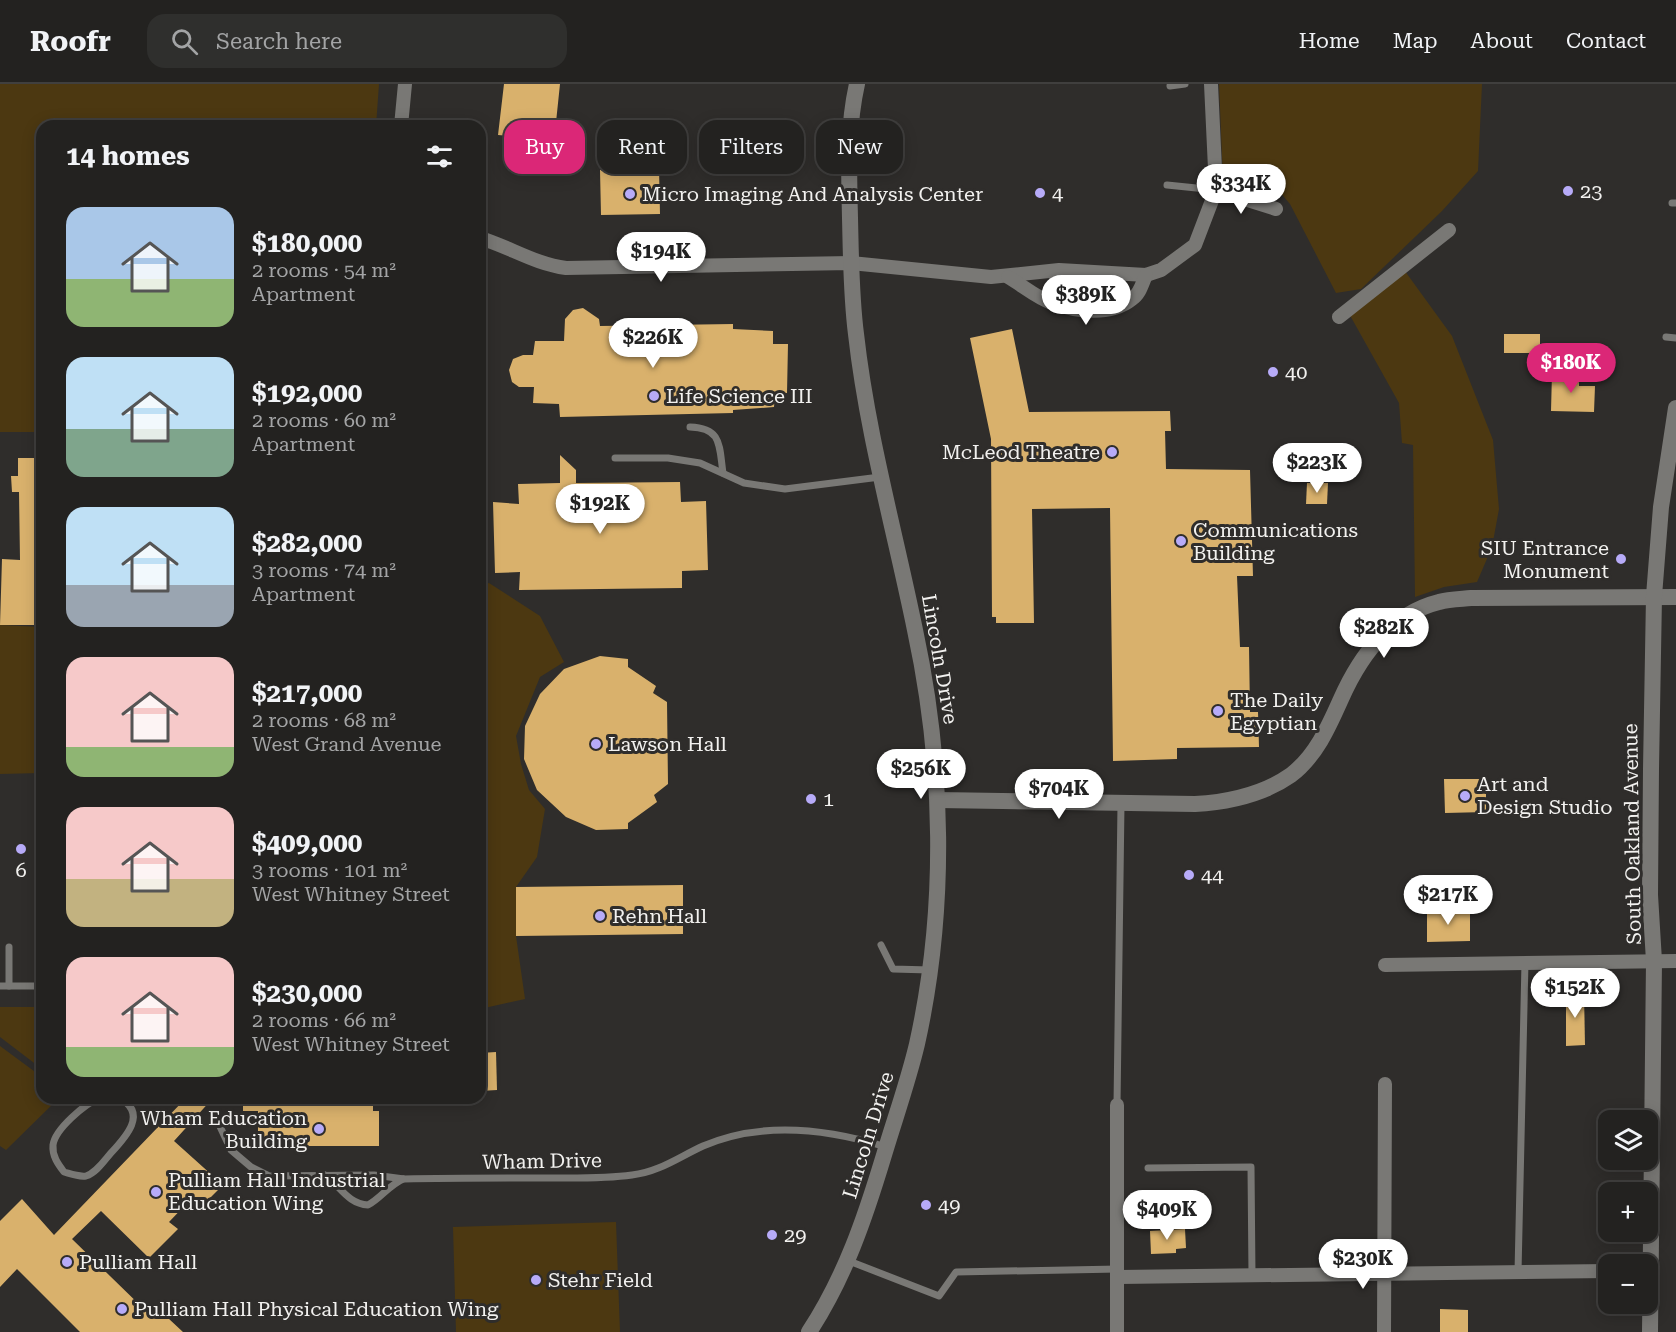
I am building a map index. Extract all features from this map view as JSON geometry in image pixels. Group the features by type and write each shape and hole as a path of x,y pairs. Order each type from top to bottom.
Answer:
{"street":[{"path":"402,120 405,84"},
{"name":"Lincoln Drive","path":"809,1332 830,1299 849,1261 917,1045 930,970 938,800 916,635 882,476 857,343 851,263 848,162 851,110 857,84"},
{"path":"486,240 509,247 543,265 566,268 851,263 1008,277 1059,270 1146,275 1161,270 1196,245 1216,190 1210,84"},
{"path":"1216,190 1276,209"},
{"path":"1339,317 1449,230"},
{"path":"1008,277 1051,303 1087,310 1103,310 1132,299 1140,291 1146,275"},
{"name":"South Oakland Avenue","path":"1649,1254 1654,961 1650,895 1654,596 1676,408"},
{"path":"938,800 1121,804 1217,802 1254,793 1292,774 1312,752 1330,726 1350,678 1367,650 1400,621 1439,602 1471,598 1676,597"},
{"path":"1385,965 1676,961"},
{"path":"1384,1332 1385,1084"},
{"path":"1117,1105 1119,1273 1117,1332"},
{"path":"1119,1273 1252,1275 1598,1271"},
{"name":"South Oakland Avenue","path":"1650,1314 1650,1332"}],"lane":[{"path":"1170,86 1185,84"},
{"path":"1167,185 1216,190"},
{"path":"1666,337 1676,338"},
{"path":"690,427 713,431 717,440 723,473"},
{"path":"615,458 668,458 700,463 744,483 785,489 882,476"},
{"path":"1117,1105 1121,804"},
{"path":"881,945 893,969 930,970"},
{"path":"9,947 9,986"},
{"path":"1518,1272 1525,962"},
{"path":"0,986 36,986"},
{"path":"85,1104 56,1137 54,1153 64,1172 74,1176 93,1173 127,1136 133,1127 133,1116 126,1104"},
{"name":"Wham Drive","path":"216,1118 231,1150 251,1167 269,1176 325,1175 404,1179 622,1177 660,1168 705,1146 744,1134 776,1131 814,1130 849,1135 886,1147"},
{"path":"1148,1168 1251,1167 1252,1275"},
{"path":"325,1175 351,1201 368,1205 377,1200 391,1185 404,1179"},
{"path":"849,1261 939,1296 956,1272 1119,1273"}],"shaded area":[{"path":"0,84 379,84 376,120 36,120 36,432 0,432"},
{"path":"1219,84 1482,84 1478,171 1442,211 1361,289 1336,293 1290,204 1278,190 1239,189 1223,180"},
{"path":"1402,267 1452,336 1493,440 1499,509 1492,547 1477,582 1444,587 1415,597 1413,445 1402,443 1399,403 1347,310"},
{"path":"486,583 489,583 540,616 564,662 540,677 516,736 529,790 545,809 537,857 516,887 516,936 525,999 486,1008"},
{"path":"0,625 36,627 36,773 0,774"},
{"path":"0,1007 36,1007 36,1064 0,1037"},
{"path":"0,1046 36,1073 36,1104 53,1104 6,1150 0,1146"},
{"name":"Stehr Field","path":"616,1222 620,1332 456,1332 453,1227"}],"building":[{"path":"504,84 560,84 556,120 504,120 504,136 498,135"},
{"name":"Micro Imaging And Analysis Center","path":"600,174 659,174 660,214 601,215"},
{"name":"Life Science III","path":"583,308 599,319 600,326 733,324 733,329 773,331 773,344 788,344 787,393 775,394 774,407 733,410 733,413 560,417 559,404 533,403 534,387 519,387 512,382 509,370 513,359 523,355 533,355 535,341 564,341 565,319 573,310"},
{"name":"Communications Building","path":"1012,329 1029,412 1170,411 1171,431 1165,431 1166,469 1250,470 1253,576 1237,576 1240,647 1249,647 1250,712 1258,712 1259,747 1177,748 1177,759 1113,761 1110,508 1032,509 1034,623 996,623 996,617 992,617 991,439 970,338"},
{"path":"1504,334 1540,334 1540,353 1504,353"},
{"path":"1552,373 1579,373 1579,386 1595,386 1594,412 1551,411"},
{"path":"560,455 576,470 576,483 680,482 681,502 706,501 708,570 682,571 682,588 519,590 520,572 495,573 493,502 519,504 518,484 560,483"},
{"path":"18,458 36,458 36,625 0,625 2,559 20,560 19,492 12,492 11,476 18,476"},
{"path":"1307,483 1328,483 1327,504 1306,504"},
{"name":"Lawson Hall","path":"600,656 628,659 628,667 656,686 653,693 667,702 668,784 654,795 657,802 628,823 628,829 596,830 566,817 537,790 524,759 525,726 540,694 564,669"},
{"name":"Art and Design Studio","path":"1444,779 1486,779 1486,812 1445,813"},
{"name":"Rehn Hall","path":"683,885 683,934 516,936 516,887"},
{"path":"1427,910 1470,910 1470,941 1427,942"},
{"path":"1566,993 1584,993 1585,1045 1566,1046"},
{"path":"496,1052 497,1090 486,1091 486,1053"},
{"path":"180,1104 208,1104 174,1141 223,1185 200,1208 190,1200 169,1222 178,1229 149,1258 101,1211 72,1239 148,1313 154,1305 183,1332 80,1332 17,1269 0,1287 0,1221 22,1199 54,1235"},
{"name":"Wham Education Building","path":"243,1104 373,1104 373,1111 379,1111 379,1146 258,1146 258,1111 243,1111"},
{"path":"1185,1229 1186,1248 1176,1249 1176,1253 1151,1254 1150,1231"},
{"path":"1440,1309 1468,1310 1468,1332 1440,1332"}],"place":[{"name":"23","path":"1568,191"},
{"name":"4","path":"1040,193"},
{"name":"Micro Imaging And Analysis Center","path":"630,194"},
{"name":"40","path":"1273,372"},
{"name":"Life Science III","path":"654,396"},
{"name":"McLeod Theatre","path":"1112,452"},
{"name":"Communications Building","path":"1181,541"},
{"name":"SIU Entrance Monument","path":"1621,559"},
{"name":"The Daily Egyptian","path":"1218,711"},
{"name":"Lawson Hall","path":"596,744"},
{"name":"Art and Design Studio","path":"1465,796"},
{"name":"1","path":"811,799"},
{"name":"6","path":"21,849"},
{"name":"44","path":"1189,875"},
{"name":"Rehn Hall","path":"600,916"},
{"name":"Wham Education Building","path":"319,1129"},
{"name":"Pulliam Hall Industrial Education Wing","path":"156,1192"},
{"name":"49","path":"926,1205"},
{"name":"29","path":"772,1235"},
{"name":"Pulliam Hall","path":"67,1262"},
{"name":"Stehr Field","path":"536,1280"},
{"name":"Pulliam Hall Physical Education Wing","path":"122,1309"}]}
